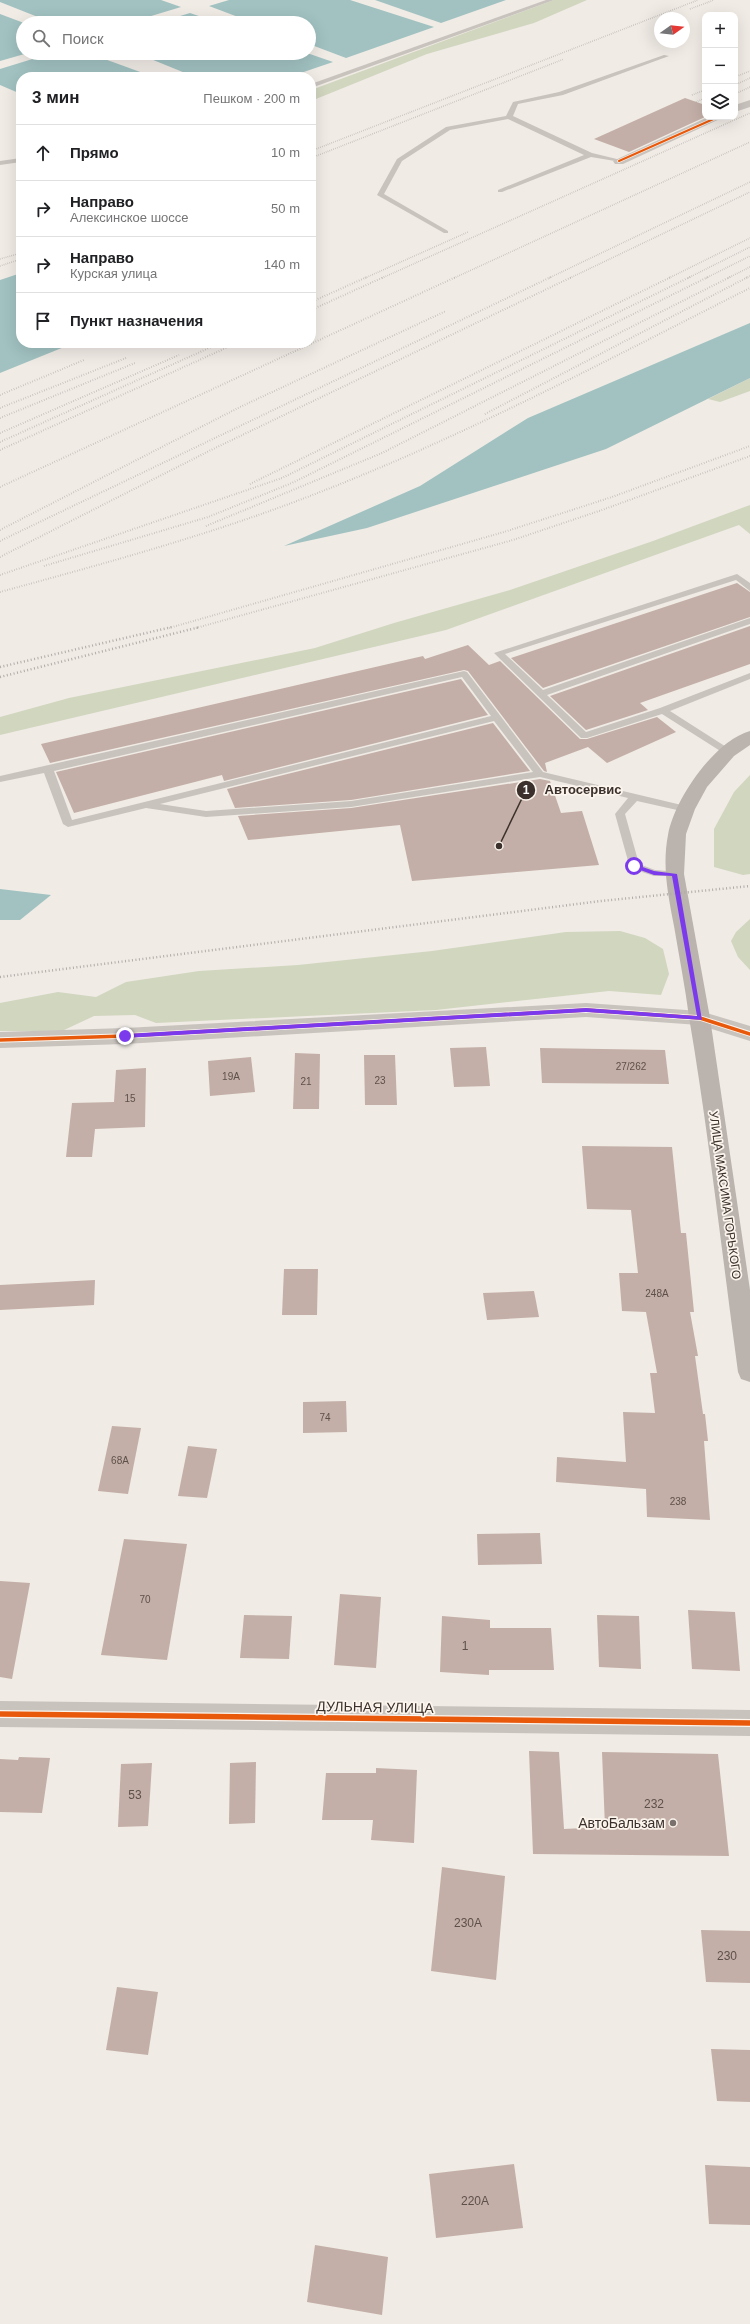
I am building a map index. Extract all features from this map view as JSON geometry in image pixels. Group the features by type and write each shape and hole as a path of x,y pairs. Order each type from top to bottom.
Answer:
{"main road":[{"name":"УЛИЦА МАКСИМА ГОРЬКОГО","path":"750,736 728,752 699,784 686,809 677,834 674,874 700,1018 750,1372"}],"street":[{"path":"738,108 750,103"},
{"path":"618,161 711,120"},
{"path":"0,1040 125,1036 586,1010 700,1018 750,1034"},
{"name":"ДУЛЬНАЯ УЛИЦА","path":"0,1714 750,1723"}],"lane":[{"path":"316,84 551,0"},
{"path":"509,117 515,103 561,94 666,56"},
{"path":"446,232 380,195 399,160 448,128 509,117 590,155 618,161"},
{"path":"500,191 590,155"},
{"path":"0,163 16,161"},
{"path":"750,588 737,578 499,653 584,736 663,710 750,676"},
{"path":"541,694 750,621"},
{"path":"0,779 464,674 540,774"},
{"path":"663,710 728,752"},
{"path":"48,769 68,824 497,717"},
{"path":"144,805 206,814 351,804 540,774 686,809"},
{"path":"635,797 620,814 634,866 654,873 674,874"}],"green space":[{"path":"554,0 587,0 534,23 427,54 316,99 316,88"},
{"path":"750,378 750,391 720,402 708,399"},
{"path":"750,505 750,534 739,525 446,630 0,735 0,717 69,698 315,648 394,623 510,590 653,541"},
{"path":"750,775 750,874 743,875 714,867 714,829 734,792"},
{"path":"750,919 750,970 738,957 731,941 736,932"},
{"path":"620,931 645,938 663,949 669,974 661,995 609,991 436,1010 156,1023 135,1015 94,1016 62,1031 0,1031 0,1003 58,992 96,997 126,982 199,971 298,965 432,951 566,932"}],"water":[{"path":"0,0 161,0 181,7 151,16 35,16 0,2"},
{"path":"229,0 350,0 434,27 346,58 316,47 316,16 235,16 209,6"},
{"path":"375,0 506,0 441,23"},
{"path":"190,13 199,16 180,16"},
{"path":"0,14 16,20 16,56 0,61"},
{"path":"316,56 333,62 304,72 183,72 153,60 316,60"},
{"path":"29,60 107,60 140,72 16,72 16,92 0,85 0,69"},
{"path":"16,275 16,348 62,348 0,373 0,280"},
{"path":"750,323 750,378 606,449 367,528 284,546 420,486 528,418"},
{"path":"0,889 51,895 20,920 0,920"}],"building":[{"path":"685,98 702,104 702,118 629,152 594,139"},
{"path":"737,583 750,592 750,617 543,688 511,658"},
{"path":"750,626 750,664 640,703 648,710 586,730 550,696"},
{"path":"468,645 489,665 500,661 580,739 587,739 657,717 676,732 607,763 588,747 545,763 547,772 544,771 468,671 464,670 50,763 41,744 423,656 425,659"},
{"path":"461,679 488,715 224,781 222,775 74,813 56,772"},
{"path":"493,723 530,771 351,800 235,808 227,789"},
{"path":"540,779 550,781 561,813 582,811 599,865 412,881 400,825 248,840 238,816 351,808"},
{"path":"486,1047 490,1086 454,1087 450,1048"},
{"path":"540,1048 665,1050 669,1084 542,1083"},
{"path":"295,1053 320,1054 319,1109 293,1109"},
{"path":"364,1055 395,1055 397,1105 365,1105"},
{"path":"251,1057 255,1092 210,1096 208,1061"},
{"path":"146,1068 145,1127 95,1129 92,1157 66,1157 72,1103 114,1102 116,1070"},
{"path":"582,1146 672,1147 681,1233 686,1233 694,1312 690,1312 698,1356 695,1356 708,1441 704,1441 710,1520 647,1517 646,1489 556,1482 557,1457 626,1462 623,1412 655,1413 650,1373 657,1373 646,1312 622,1311 619,1273 638,1273 631,1210 587,1209"},
{"path":"284,1269 318,1269 317,1315 282,1315"},
{"path":"95,1280 94,1305 0,1310 0,1285"},
{"path":"534,1291 539,1317 487,1320 483,1293"},
{"path":"346,1401 347,1432 303,1433 303,1402"},
{"path":"112,1426 141,1428 128,1494 98,1491"},
{"path":"188,1446 217,1449 207,1498 178,1496"},
{"path":"540,1533 542,1564 478,1565 477,1534"},
{"path":"124,1539 187,1544 167,1660 101,1655"},
{"path":"0,1581 30,1583 12,1679 0,1677"},
{"path":"340,1594 381,1597 376,1668 334,1665"},
{"path":"688,1610 735,1612 740,1671 692,1669"},
{"path":"244,1615 292,1616 289,1659 240,1658"},
{"path":"597,1615 639,1616 641,1669 599,1667"},
{"path":"442,1616 490,1620 490,1628 551,1628 554,1670 489,1670 489,1675 440,1672"},
{"path":"529,1751 559,1752 564,1829 605,1827 602,1752 718,1754 729,1856 533,1854"},
{"path":"19,1757 50,1758 42,1813 0,1812 0,1759 18,1760"},
{"path":"256,1762 255,1823 229,1824 230,1763"},
{"path":"152,1763 148,1826 118,1827 121,1764"},
{"path":"376,1768 417,1770 414,1843 371,1840 373,1820 322,1820 326,1773 376,1773"},
{"path":"442,1867 505,1876 496,1980 431,1971"},
{"path":"701,1930 750,1931 750,1983 706,1982"},
{"path":"117,1987 158,1992 148,2055 106,2050"},
{"path":"711,2049 750,2050 750,2102 717,2101"},
{"path":"514,2164 523,2228 436,2238 429,2174"},
{"path":"705,2165 750,2167 750,2225 709,2224"},
{"path":"315,2245 388,2257 382,2315 307,2302"}],"railway":[{"path":"316,149 698,0"},
{"path":"690,9 714,0"},
{"path":"316,156 564,59"},
{"path":"738,76 750,71"},
{"path":"737,84 750,78"},
{"path":"738,93 750,87"},
{"path":"692,95 702,91"},
{"path":"696,102 702,99"},
{"path":"382,278 750,113"},
{"path":"454,278 750,142"},
{"path":"549,278 750,182"},
{"path":"570,278 750,192"},
{"path":"365,278 468,232"},
{"path":"669,278 750,238"},
{"path":"690,277 750,247"},
{"path":"0,259 16,254"},
{"path":"708,277 750,256"},
{"path":"0,266 16,261"},
{"path":"730,277 750,267"},
{"path":"316,300 367,277"},
{"path":"316,308 384,277"},
{"path":"316,341 456,277"},
{"path":"0,541 551,277"},
{"path":"0,557 211,450 572,277"},
{"path":"250,484 671,277"},
{"path":"0,575 282,478 690,277"},
{"path":"44,566 208,517 292,483 708,277"},
{"path":"206,526 382,453 730,277"},
{"path":"485,414 748,277"},
{"path":"0,592 119,559 198,535 277,509 315,494 481,422 589,370 750,288"},
{"path":"0,530 240,407 446,311"},
{"path":"0,442 209,348"},
{"path":"0,450 226,348"},
{"path":"0,487 302,348"},
{"path":"0,433 179,355"},
{"path":"0,408 126,358"},
{"path":"0,395 84,360"},
{"path":"0,418 135,363"},
{"path":"169,628 504,532 612,497 750,446"},
{"path":"196,628 513,540 602,510 750,456"},
{"path":"0,667 172,627"},
{"path":"196,628 200,627"},
{"path":"0,677 196,628"},
{"path":"0,977 601,901 750,886"}],"cycle path":[{"path":"619,161 711,120"},
{"path":"0,1040 125,1036 586,1010 700,1018 750,1034"},
{"path":"0,1714 750,1723"}],"place":[{"name":"Автосервис","path":"499,846"},
{"name":"АвтоБальзам","path":"673,1823"}],"route":[{"path":"125,1036 254,1028 399,1022 586,1010 700,1018 674,874 654,873 634,866"}]}
